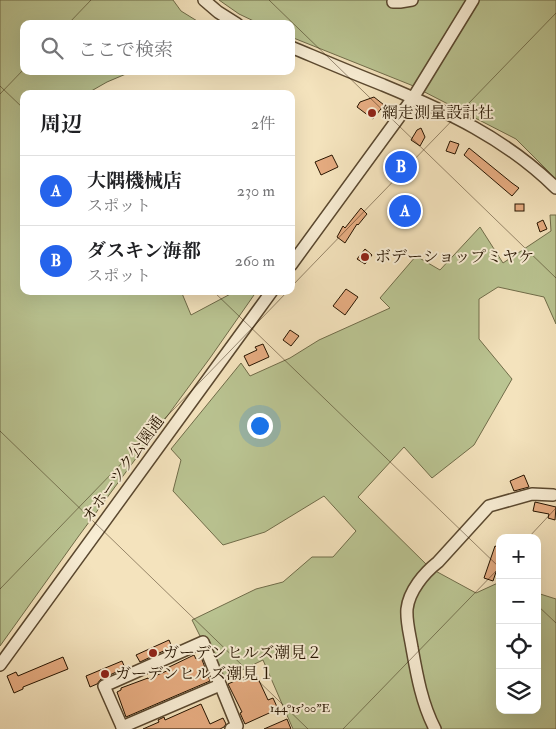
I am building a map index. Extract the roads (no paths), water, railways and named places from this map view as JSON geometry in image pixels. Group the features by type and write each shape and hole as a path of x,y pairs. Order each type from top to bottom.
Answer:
{"street":[{"path":"204,0 231,20"},
{"path":"393,2 412,0"},
{"path":"295,260 413,98 472,0"},
{"path":"295,50 454,116 508,147 528,162 556,188"},
{"name":"オホーツク公園通","path":"0,665 269,295"},
{"path":"436,729 430,719 419,684 409,632 407,608 413,591 430,568 438,562 489,506 532,494 553,495"},
{"path":"220,685 122,728 104,686 203,642 237,726 231,729"}],"place":[{"name":"網走測量設計社","path":"372,113"},
{"name":"ダスキン海都","path":"401,167"},
{"name":"大隅機械店","path":"405,211"},
{"name":"ボデーショップミヤケ","path":"365,257"},
{"name":"ガーデンヒルズ潮見２","path":"153,653"},
{"name":"ガーデンヒルズ潮見１","path":"105,674"}]}
